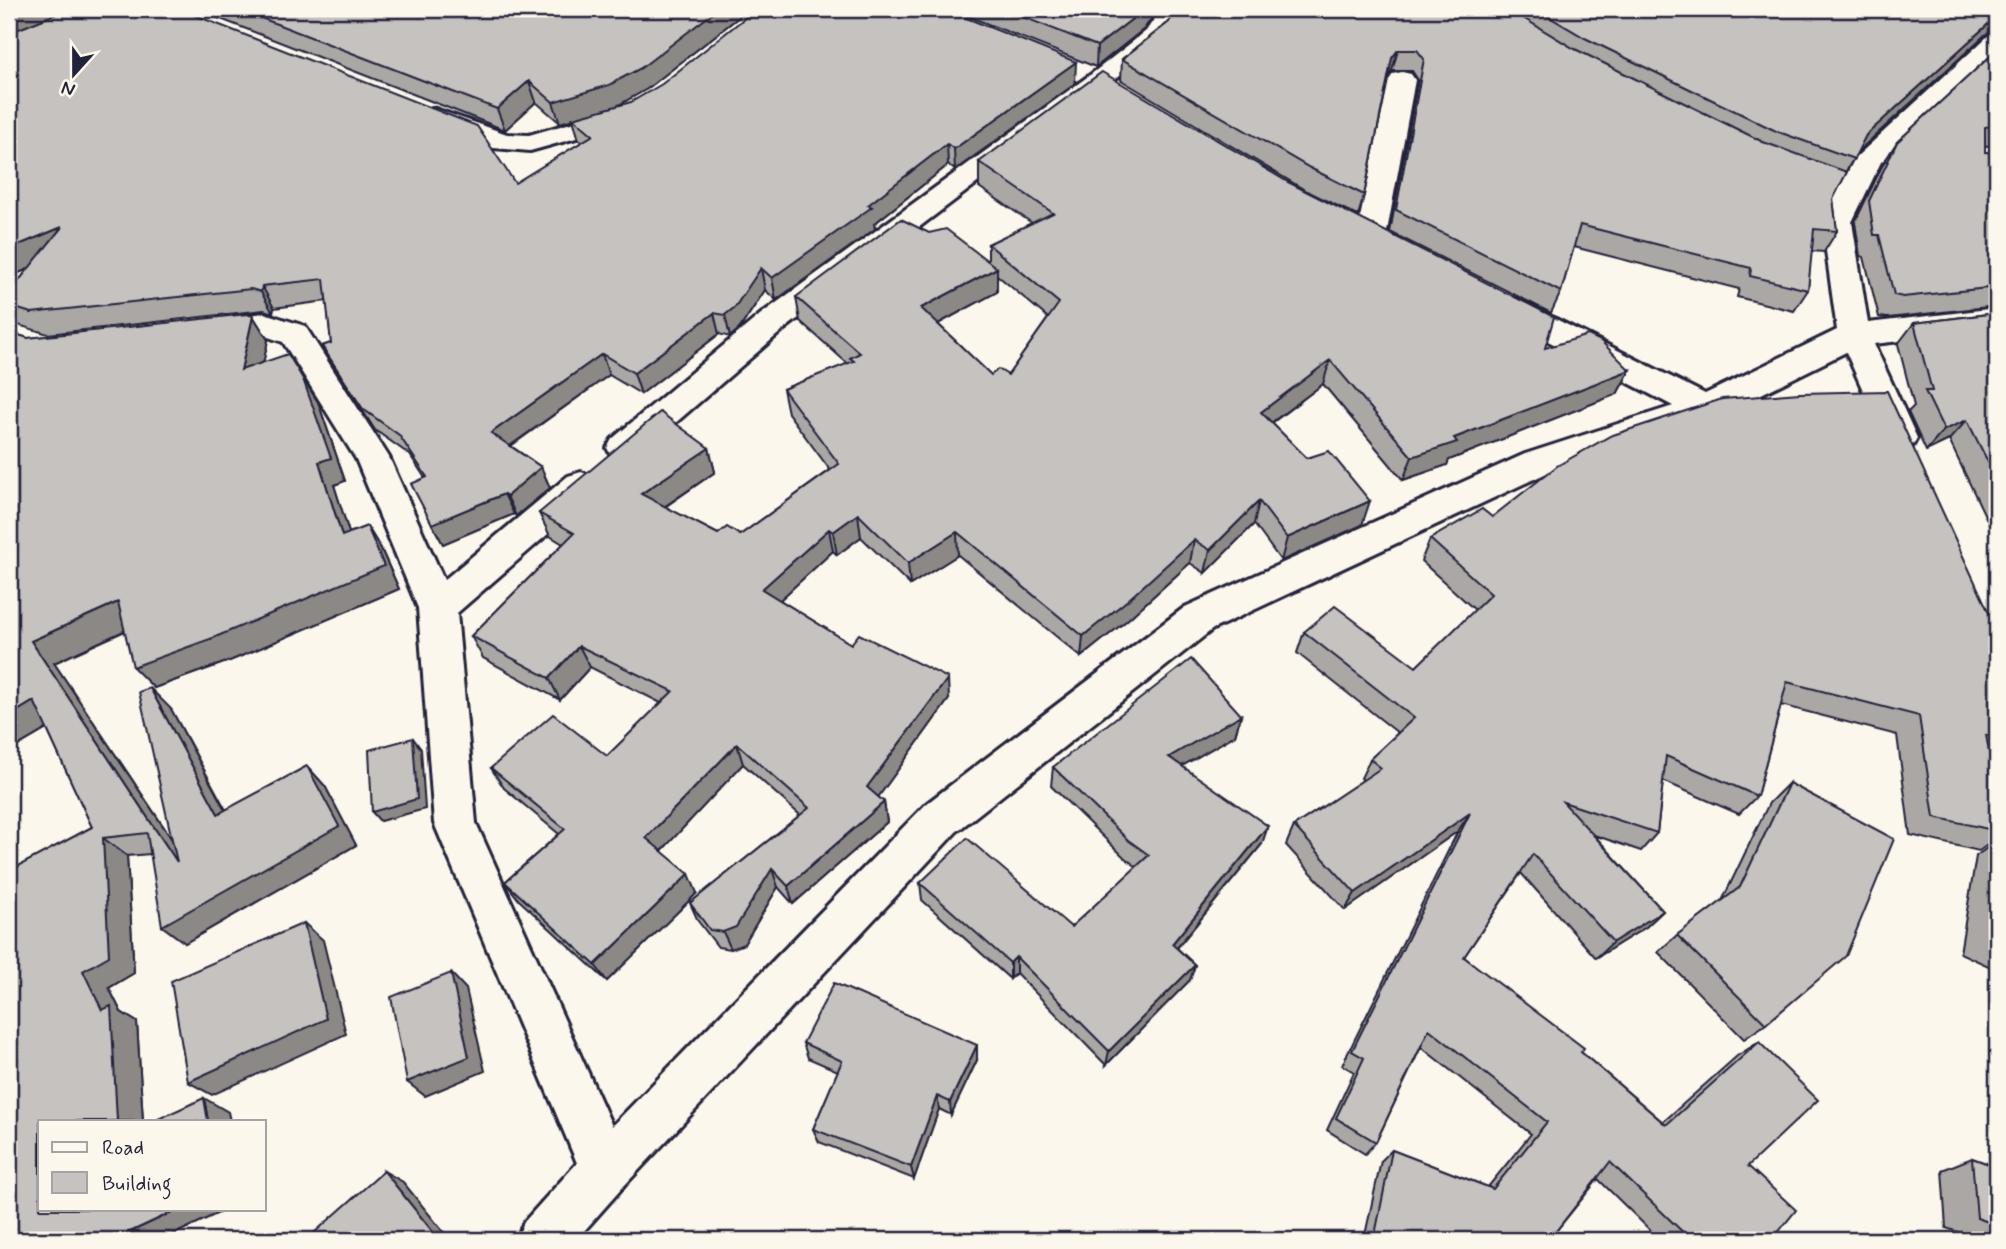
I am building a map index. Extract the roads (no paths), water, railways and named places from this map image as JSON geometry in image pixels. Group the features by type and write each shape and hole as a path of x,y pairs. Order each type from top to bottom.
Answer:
{"street":[{"path":"437,608 772,322 1098,82 1156,36 1173,9"},
{"path":"1911,462 1854,335 1837,222 1868,158 1997,41"},
{"path":"1372,238 1402,80"},
{"path":"409,106 503,142 530,143 626,115 646,103"},
{"path":"1482,294 1705,408"},
{"path":"542,1240 605,1169 941,818 1199,618 1537,463 1705,408 1854,335 1997,319"},
{"path":"169,334 264,324 295,334 372,457 437,608 455,822 605,1169"},
{"path":"9,1117 15,1145 10,1240"}]}
